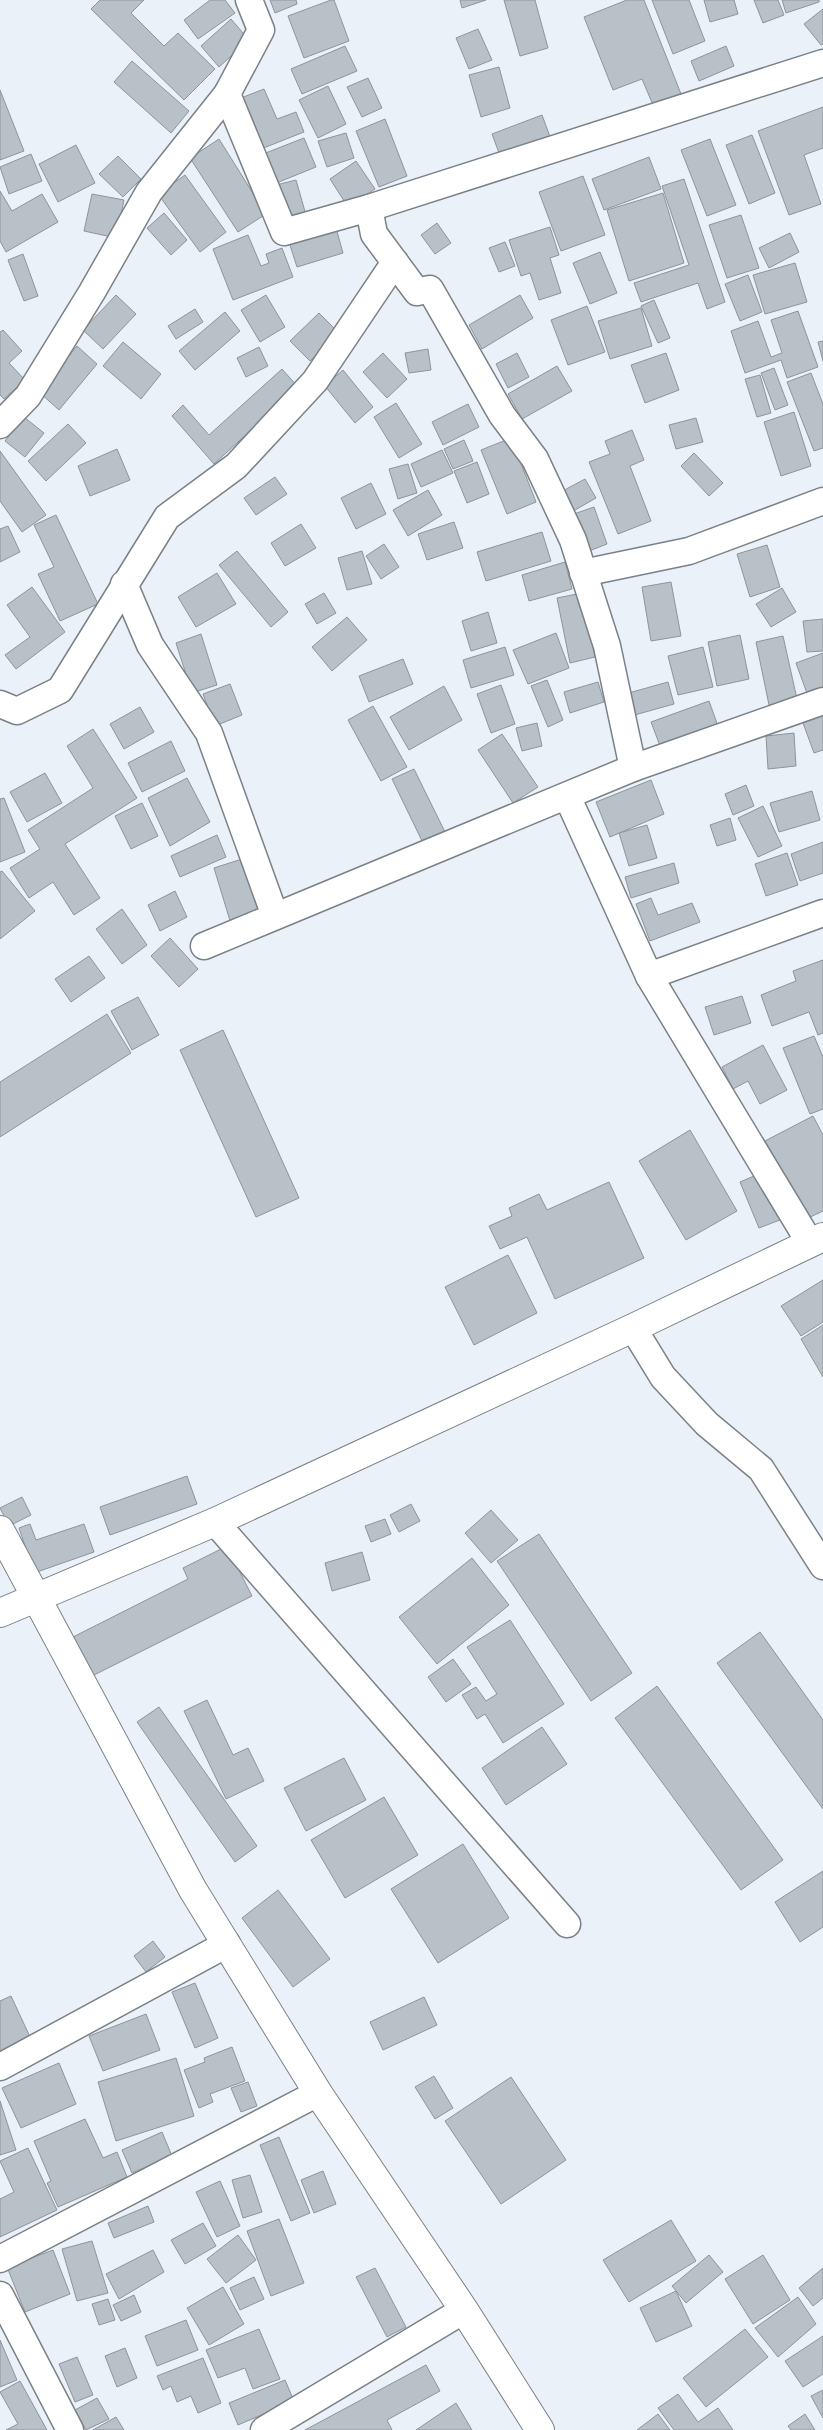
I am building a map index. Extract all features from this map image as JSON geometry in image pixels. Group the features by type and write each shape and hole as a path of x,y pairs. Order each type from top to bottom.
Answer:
{"street":[{"path":"0,425 28,396 92,292 149,192 227,94 260,30 249,0"},
{"path":"227,94 284,232 369,208 823,63"},
{"path":"369,208 374,234 417,292 430,289 502,415 534,459 573,540 607,646 633,768"},
{"path":"0,704 17,711 60,690 167,517 236,466 315,381 395,262"},
{"path":"583,573 689,551 823,501"},
{"path":"124,584 150,645 209,733 275,916"},
{"path":"204,946 633,768 823,701"},
{"path":"0,1613 215,1522 634,1328 816,1240 649,976 567,796"},
{"path":"649,976 823,913"},
{"path":"634,1328 663,1377 707,1424 761,1469 823,1566"},
{"path":"215,1522 567,1924"},
{"path":"0,1530 193,1890 318,2093 464,2310 540,2430"},
{"path":"0,2067 227,1944"},
{"path":"0,2260 318,2093"},
{"path":"0,2295 70,2430"},
{"path":"264,2430 464,2310"}],"building":[{"path":"100,0 144,0 131,13 164,46 178,33 215,69 184,100 91,9"},
{"path":"210,0 225,0 235,13 198,39 184,20"},
{"path":"270,0 296,0 297,4 275,13"},
{"path":"334,0 349,41 304,58 288,16"},
{"path":"460,0 486,0 462,8"},
{"path":"504,0 535,0 548,48 520,56"},
{"path":"627,0 644,0 681,94 653,105 642,79 613,90 584,17"},
{"path":"652,0 689,0 705,41 673,54"},
{"path":"704,0 734,0 738,14 710,22"},
{"path":"754,0 778,0 784,15 763,23"},
{"path":"782,0 819,0 819,2 786,13"},
{"path":"823,9 823,44 821,45 804,24"},
{"path":"231,19 249,40 219,67 201,46"},
{"path":"478,29 492,60 469,69 456,38"},
{"path":"345,46 357,71 302,94 291,69"},
{"path":"726,46 734,66 699,81 691,61"},
{"path":"132,61 189,111 171,133 114,82"},
{"path":"499,67 510,108 481,117 469,75"},
{"path":"368,78 382,108 362,117 347,87"},
{"path":"328,86 346,124 318,138 299,100"},
{"path":"264,89 277,119 296,112 304,132 261,149 241,98"},
{"path":"0,90 24,151 0,160"},
{"path":"823,107 823,148 804,155 821,204 789,215 758,131"},
{"path":"542,115 552,142 502,161 492,134"},
{"path":"385,119 407,176 379,187 356,131"},
{"path":"346,133 354,158 327,167 318,141"},
{"path":"752,135 775,193 749,204 726,145"},
{"path":"304,138 316,167 274,184 263,154"},
{"path":"219,139 266,214 238,232 190,158"},
{"path":"710,139 736,205 707,216 681,150"},
{"path":"76,145 95,183 58,202 39,164"},
{"path":"31,154 42,181 9,194 0,167"},
{"path":"118,156 141,179 123,197 99,174"},
{"path":"649,157 661,189 604,210 592,179"},
{"path":"356,161 375,189 348,207 330,179"},
{"path":"185,175 226,232 200,252 158,194"},
{"path":"583,176 605,235 561,251 539,192"},
{"path":"684,179 725,302 707,309 698,283 641,302 634,283 689,265 662,186"},
{"path":"296,180 306,215 286,220 276,185"},
{"path":"0,191 12,211 42,194 58,222 6,252 0,241"},
{"path":"663,193 684,263 629,281 607,210"},
{"path":"92,194 124,200 116,238 84,231"},
{"path":"164,213 187,240 171,255 147,228"},
{"path":"741,215 759,268 727,278 709,225"},
{"path":"437,223 451,243 435,254 421,235"},
{"path":"550,227 559,255 550,258 561,293 539,300 530,273 521,276 509,240"},
{"path":"336,228 343,253 297,267 289,242"},
{"path":"790,233 799,252 769,268 759,248"},
{"path":"248,235 261,266 269,263 266,254 282,248 293,277 233,300 213,249"},
{"path":"505,242 515,266 499,272 489,248"},
{"path":"600,252 617,293 590,304 573,263"},
{"path":"23,254 38,296 24,301 8,260"},
{"path":"795,263 807,302 765,314 753,275"},
{"path":"748,275 762,312 740,321 725,284"},
{"path":"116,295 136,314 103,349 83,330"},
{"path":"266,295 285,327 260,342 241,310"},
{"path":"520,295 533,318 482,349 469,325"},
{"path":"654,300 670,338 658,343 641,306"},
{"path":"587,306 605,352 568,365 551,320"},
{"path":"641,308 652,346 610,359 598,321"},
{"path":"195,309 203,322 176,339 168,326"},
{"path":"798,311 818,367 787,378 781,360 745,373 731,331 758,321 771,357 782,353 771,320"},
{"path":"225,312 240,331 195,370 179,351"},
{"path":"319,313 339,333 310,361 290,341"},
{"path":"3,330 22,351 9,363 25,380 4,399 0,395 0,332"},
{"path":"823,341 823,361 818,342"},
{"path":"123,342 161,374 141,399 103,366"},
{"path":"77,346 97,364 59,410 39,392"},
{"path":"259,347 268,366 246,377 237,358"},
{"path":"428,349 431,370 409,373 405,353"},
{"path":"383,353 407,379 387,398 363,372"},
{"path":"517,353 529,377 508,388 496,364"},
{"path":"666,353 679,390 645,403 631,365"},
{"path":"557,366 572,391 522,419 508,394"},
{"path":"774,368 788,405 775,410 761,373"},
{"path":"282,369 298,387 214,464 172,416 183,405 209,435"},
{"path":"343,370 373,407 355,423 325,386"},
{"path":"811,373 823,404 823,448 814,451 787,382"},
{"path":"760,375 771,413 757,417 745,379"},
{"path":"396,403 422,444 399,458 374,417"},
{"path":"468,404 479,427 443,445 432,422"},
{"path":"794,412 811,466 781,476 764,422"},
{"path":"24,417 44,433 25,457 5,441"},
{"path":"696,418 703,442 676,449 669,425"},
{"path":"68,424 86,443 46,481 28,461"},
{"path":"632,430 644,460 630,466 651,521 618,534 589,462 610,454 605,441"},
{"path":"511,438 536,502 507,514 481,450"},
{"path":"464,440 473,461 453,469 444,449"},
{"path":"117,449 130,480 90,496 78,466"},
{"path":"442,450 453,473 421,487 411,464"},
{"path":"0,451 46,515 22,532 0,501"},
{"path":"694,453 723,483 709,496 681,466"},
{"path":"477,462 489,494 467,503 454,471"},
{"path":"408,464 417,493 398,499 389,469"},
{"path":"275,477 287,494 256,515 244,498"},
{"path":"585,479 596,498 568,514 557,494"},
{"path":"371,483 386,514 356,529 341,498"},
{"path":"428,490 442,515 408,536 393,510"},
{"path":"594,507 607,544 584,553 571,515"},
{"path":"56,515 98,604 60,621 38,574 54,567 34,525"},
{"path":"454,522 463,548 427,560 418,534"},
{"path":"301,524 316,548 285,566 271,543"},
{"path":"8,526 20,552 0,562 0,529"},
{"path":"542,532 551,561 486,581 477,552"},
{"path":"384,544 399,567 381,579 366,556"},
{"path":"767,545 780,587 750,597 737,554"},
{"path":"237,551 288,612 271,627 219,565"},
{"path":"362,551 372,584 347,590 338,558"},
{"path":"565,562 572,589 529,601 522,575"},
{"path":"217,573 236,604 196,627 178,597"},
{"path":"671,582 681,636 651,641 642,587"},
{"path":"32,587 65,632 16,669 5,655 30,637 7,605"},
{"path":"782,588 796,612 771,627 756,604"},
{"path":"324,593 336,613 317,624 305,604"},
{"path":"582,593 595,657 570,663 557,598"},
{"path":"488,612 497,643 471,651 462,621"},
{"path":"347,617 367,640 332,671 312,647"},
{"path":"823,619 823,651 807,652 803,621"},
{"path":"556,633 569,668 528,684 513,650"},
{"path":"201,634 217,685 192,693 176,643"},
{"path":"740,635 749,679 717,686 708,642"},
{"path":"783,636 797,699 769,705 756,642"},
{"path":"505,647 514,675 471,688 463,660"},
{"path":"703,647 713,687 678,695 668,656"},
{"path":"823,653 823,691 808,696 796,663"},
{"path":"403,659 413,684 369,702 359,676"},
{"path":"547,680 563,720 548,727 531,686"},
{"path":"598,682 604,702 570,713 564,692"},
{"path":"668,682 674,704 631,716 625,694"},
{"path":"230,684 242,715 215,726 203,694"},
{"path":"501,685 515,724 491,733 477,694"},
{"path":"444,686 462,720 409,750 390,717"},
{"path":"709,701 719,729 662,751 651,722"},
{"path":"373,706 407,767 381,781 348,720"},
{"path":"140,707 154,732 124,749 110,724"},
{"path":"823,715 823,750 814,753 803,723"},
{"path":"537,723 542,746 522,751 516,728"},
{"path":"93,729 137,798 65,844 100,898 74,915 53,882 29,898 10,868 40,849 28,830 93,788 67,746"},
{"path":"794,733 796,766 768,769 766,736"},
{"path":"502,734 538,787 513,803 478,750"},
{"path":"171,741 185,771 142,792 128,763"},
{"path":"414,769 445,832 423,843 392,779"},
{"path":"45,773 62,803 27,822 10,792"},
{"path":"187,778 210,822 170,846 148,798"},
{"path":"651,780 664,814 610,837 596,802"},
{"path":"746,785 754,806 733,815 725,794"},
{"path":"812,791 820,820 779,832 770,803"},
{"path":"4,798 25,852 0,862 0,799"},
{"path":"142,803 158,836 131,849 115,816"},
{"path":"763,806 782,846 758,857 738,818"},
{"path":"730,818 736,840 717,846 710,825"},
{"path":"647,825 657,858 629,866 619,833"},
{"path":"217,835 226,857 180,877 171,856"},
{"path":"823,842 823,873 800,881 791,854"},
{"path":"787,853 798,885 766,896 755,864"},
{"path":"245,858 262,914 231,924 214,868"},
{"path":"674,863 679,883 631,898 625,877"},
{"path":"2,871 35,911 0,939 0,872"},
{"path":"175,891 187,917 160,931 148,905"},
{"path":"651,898 658,915 692,903 700,922 650,941 636,904"},
{"path":"122,909 147,945 122,964 96,929"},
{"path":"170,938 198,969 179,987 151,956"},
{"path":"89,956 105,978 71,1002 55,979"},
{"path":"823,960 823,1033 818,1035 809,1012 772,1026 761,995 796,981 793,971"},
{"path":"742,996 751,1023 714,1035 705,1007"},
{"path":"138,997 159,1035 132,1050 111,1011"},
{"path":"107,1014 131,1053 0,1137 0,1082"},
{"path":"223,1030 299,1198 256,1217 180,1050"},
{"path":"814,1036 823,1057 823,1109 810,1114 783,1048"},
{"path":"763,1045 787,1090 760,1104 748,1081 733,1089 722,1067"},
{"path":"813,1116 823,1135 823,1211 804,1220 763,1142"},
{"path":"690,1130 737,1211 686,1240 639,1161"},
{"path":"761,1173 780,1220 759,1228 740,1182"},
{"path":"609,1182 644,1258 555,1299 527,1237 500,1249 489,1226 512,1216 509,1208 539,1194 547,1210"},
{"path":"508,1255 537,1313 474,1345 445,1287"},
{"path":"823,1280 823,1322 801,1336 781,1306"},
{"path":"823,1325 823,1377 801,1339"},
{"path":"187,1476 197,1504 110,1535 100,1507"},
{"path":"22,1497 31,1515 9,1526 0,1508"},
{"path":"411,1504 420,1521 399,1532 390,1515"},
{"path":"491,1510 518,1540 491,1563 465,1533"},
{"path":"385,1519 391,1534 371,1542 365,1526"},
{"path":"30,1524 36,1540 84,1524 94,1552 34,1573 19,1528"},
{"path":"539,1534 632,1673 591,1701 497,1561"},
{"path":"227,1546 252,1596 90,1677 71,1638 188,1579 183,1568"},
{"path":"362,1552 370,1580 332,1591 325,1563"},
{"path":"472,1558 509,1605 437,1664 399,1617"},
{"path":"510,1620 564,1704 503,1743 485,1714 477,1719 462,1695 476,1687 486,1701 497,1694 467,1647"},
{"path":"760,1632 823,1720 823,1809 717,1663"},
{"path":"453,1659 471,1684 446,1702 428,1677"},
{"path":"657,1686 783,1860 741,1890 615,1718"},
{"path":"207,1700 233,1755 248,1748 264,1781 226,1799 184,1711"},
{"path":"159,1707 257,1846 235,1862 137,1722"},
{"path":"542,1727 567,1764 506,1805 482,1768"},
{"path":"344,1758 366,1800 306,1831 284,1788"},
{"path":"384,1797 418,1855 345,1898 311,1840"},
{"path":"463,1844 509,1918 438,1963 391,1889"},
{"path":"823,1871 823,1927 800,1942 775,1902"},
{"path":"278,1890 330,1959 293,1987 242,1918"},
{"path":"153,1941 165,1957 146,1972 134,1956"},
{"path":"195,1983 218,2038 195,2048 172,1992"},
{"path":"11,1996 31,2039 0,2054 0,2001"},
{"path":"424,1997 437,2025 383,2050 370,2022"},
{"path":"146,2014 160,2050 103,2071 89,2036"},
{"path":"232,2047 245,2081 210,2094 213,2102 199,2108 184,2070 205,2062 204,2058"},
{"path":"176,2058 194,2116 116,2141 98,2082"},
{"path":"59,2063 76,2104 21,2128 2,2088"},
{"path":"434,2076 453,2108 435,2119 415,2087"},
{"path":"511,2077 566,2160 501,2204 445,2121"},
{"path":"248,2082 257,2106 241,2112 231,2088"},
{"path":"0,2101 16,2150 0,2155"},
{"path":"85,2119 103,2158 117,2152 127,2177 58,2207 47,2183 51,2181 34,2141"},
{"path":"162,2132 172,2156 132,2173 122,2150"},
{"path":"279,2137 310,2213 291,2221 260,2145"},
{"path":"28,2148 57,2210 0,2237 0,2199 14,2192 0,2161"},
{"path":"323,2171 336,2204 314,2213 301,2180"},
{"path":"250,2175 262,2212 243,2218 232,2180"},
{"path":"220,2181 240,2226 217,2237 196,2192"},
{"path":"148,2206 154,2222 114,2238 108,2223"},
{"path":"279,2219 304,2283 271,2296 247,2231"},
{"path":"671,2220 696,2261 629,2302 603,2260"},
{"path":"203,2223 216,2246 185,2264 171,2240"},
{"path":"238,2235 256,2260 226,2283 207,2259"},
{"path":"92,2241 108,2293 77,2301 62,2249"},
{"path":"53,2250 70,2294 25,2312 7,2267"},
{"path":"153,2250 164,2272 119,2299 106,2274"},
{"path":"709,2255 723,2272 686,2303 672,2286"},
{"path":"763,2255 790,2300 753,2324 725,2279"},
{"path":"375,2268 406,2327 387,2337 356,2277"},
{"path":"823,2268 823,2298 813,2306 799,2288"},
{"path":"254,2277 264,2299 240,2310 230,2288"},
{"path":"223,2287 244,2324 209,2345 187,2308"},
{"path":"676,2291 692,2326 656,2342 640,2308"},
{"path":"134,2295 141,2312 121,2321 113,2305"},
{"path":"798,2297 816,2324 778,2357 755,2328"},
{"path":"108,2299 115,2320 99,2325 92,2304"},
{"path":"186,2320 198,2350 157,2366 145,2336"},
{"path":"259,2329 280,2379 253,2389 245,2368 218,2378 206,2350"},
{"path":"745,2329 768,2357 706,2407 683,2378"},
{"path":"823,2336 823,2374 803,2387 785,2361"},
{"path":"0,2340 17,2380 0,2387"},
{"path":"125,2348 137,2378 117,2387 105,2356"},
{"path":"77,2357 93,2395 75,2402 59,2364"},
{"path":"203,2358 221,2403 198,2413 191,2396 177,2402 171,2386 163,2390 157,2376"},
{"path":"426,2365 440,2391 387,2420 392,2430 305,2430"},
{"path":"285,2380 294,2401 238,2425 229,2403"},
{"path":"20,2381 47,2430 6,2430 18,2424 0,2392"},
{"path":"823,2390 823,2418 811,2396"},
{"path":"678,2394 698,2422 718,2408 733,2430 674,2430 658,2408"},
{"path":"97,2398 109,2419 86,2430 75,2410"},
{"path":"456,2403 472,2430 416,2430"},
{"path":"658,2414 670,2430 637,2430"},
{"path":"805,2414 815,2430 791,2430 788,2426"},
{"path":"116,2417 124,2430 93,2430"}]}
